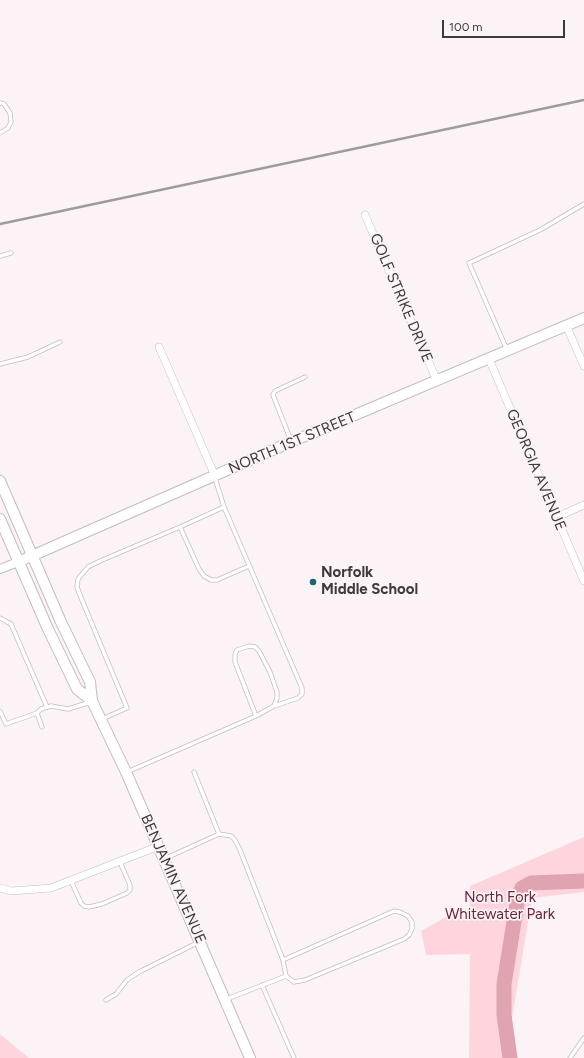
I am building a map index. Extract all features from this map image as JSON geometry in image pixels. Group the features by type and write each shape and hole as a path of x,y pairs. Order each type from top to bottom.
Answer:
{"main road":[{"name":"NORTH 1ST STREET","path":"18,562 291,442 584,318"},
{"name":"BENJAMIN AVENUE","path":"0,481 61,622 90,682 92,701 159,846 250,1058"},
{"name":"BENJAMIN AVENUE","path":"0,519 18,562 77,689 92,701"}],"street":[{"name":"GOLF STRIKE DRIVE","path":"365,215 437,381"},
{"path":"566,325 584,366"},
{"path":"159,347 215,476"},
{"name":"GEORGIA AVENUE","path":"488,359 584,581"},
{"path":"557,517 584,505"},
{"name":"NORTH 1ST STREET","path":"0,569 18,562"},
{"path":"0,888 11,891 28,891 50,888 159,846"}],"lane":[{"path":"0,103 4,104 10,113 11,122 8,128 0,133"},
{"path":"507,350 469,263 540,230 584,204"},
{"path":"0,256 11,253"},
{"path":"0,364 28,357 60,342"},
{"path":"291,442 273,395 275,391 305,377"},
{"path":"126,772 256,716 274,706 298,698 302,694 302,688 224,507 215,476"},
{"path":"101,719 128,708 82,600 78,587 78,579 88,568 100,561 224,507"},
{"path":"180,527 199,569 204,576 211,580 217,580 249,566"},
{"path":"0,618 11,624 47,708"},
{"path":"256,716 235,662 235,654 237,650 249,646 255,647 259,651 274,682 277,692 277,698 274,706"},
{"path":"0,710 6,724 47,708 57,706 68,709 92,701"},
{"path":"37,712 42,727"},
{"path":"194,772 219,834"},
{"path":"164,859 219,834 231,836 235,840 240,850 283,960 286,976 294,982 305,980 404,939 409,935 412,929 412,922 408,916 394,911 283,960"},
{"path":"71,881 81,903 84,906 89,907 102,904 127,893 130,890 130,885 120,862"},
{"path":"106,1000 116,994 127,980 139,972 200,941"},
{"path":"226,1000 286,976"},
{"path":"262,985 294,1058"},
{"path":"570,1058 584,1038"}],"green space":[{"name":"North Fork Whitewater Park","path":"584,837 584,892 532,898 511,1024 517,1058 469,1058 470,954 426,955 421,931 460,909 470,911 470,886"},
{"path":"0,1034 29,1058 0,1058"}],"waterway":[{"path":"510,1058 504,1015 504,984 518,897 522,888 531,883 584,881"}],"railway":[{"path":"0,224 584,100"}],"place":[{"name":"Norfolk Middle School","path":"313,582"}]}
